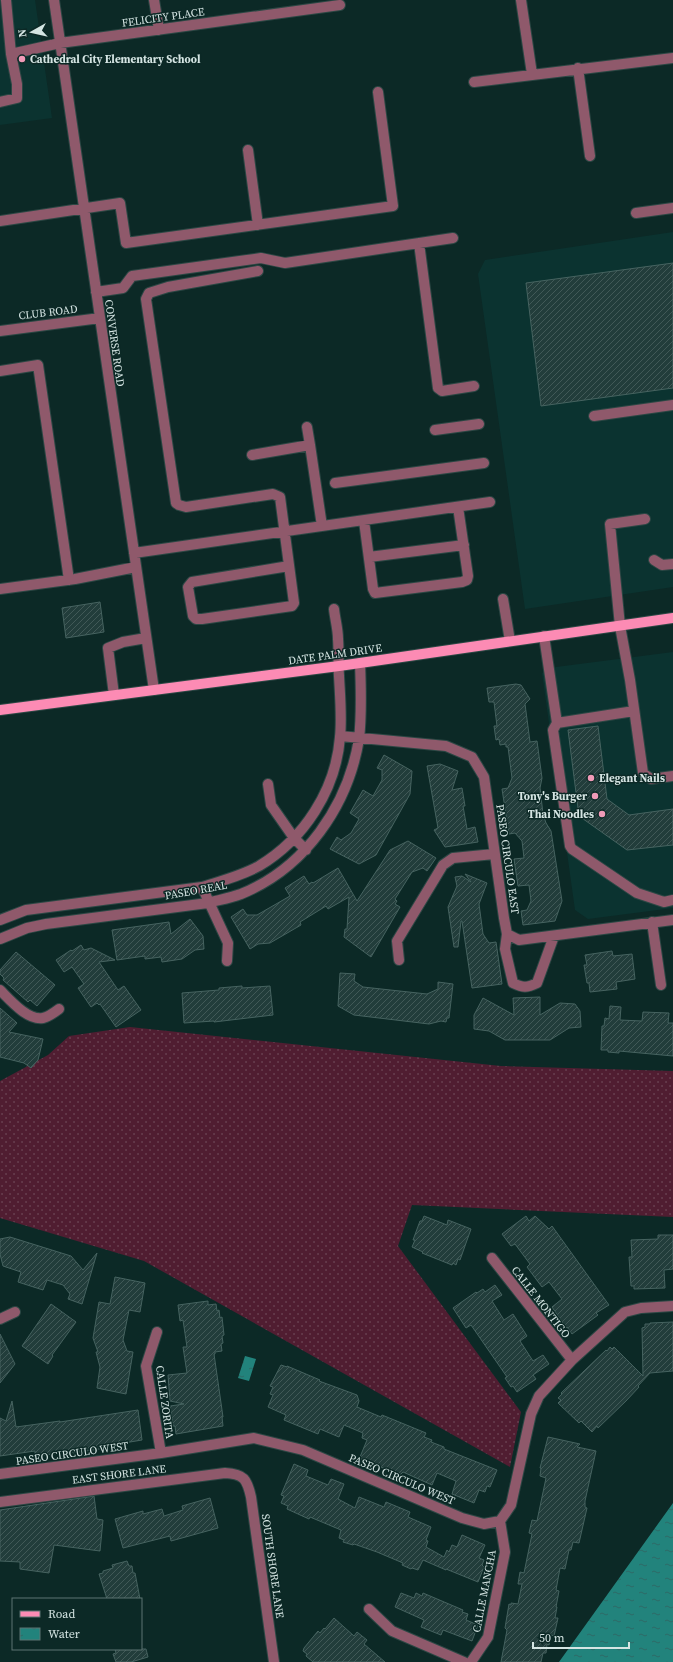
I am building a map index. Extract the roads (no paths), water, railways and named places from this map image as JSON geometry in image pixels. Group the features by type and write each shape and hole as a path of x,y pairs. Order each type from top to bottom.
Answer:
{"main road":[{"name":"DATE PALM DRIVE","path":"0,710 339,666 673,618"}],"street":[{"path":"0,102 17,98 17,84 11,54 6,0"},
{"name":"CONVERSE ROAD","path":"54,0 154,690"},
{"path":"154,0 159,30"},
{"path":"521,0 532,74"},
{"name":"FELICITY PLACE","path":"11,54 60,43 340,5"},
{"path":"474,82 578,68 673,58"},
{"path":"578,68 590,156"},
{"path":"0,221 120,203 126,243 393,206 378,92"},
{"path":"248,150 258,225"},
{"path":"636,213 673,208"},
{"path":"96,292 123,288 132,276 261,258 285,263 453,238"},
{"path":"419,243 438,388 442,391 474,386"},
{"path":"258,271 168,287 149,293 146,298 176,503 186,507 273,494 280,498 294,603 292,606 202,619 196,619 193,616 188,587 192,582 289,566"},
{"name":"CLUB ROAD","path":"0,331 100,318"},
{"path":"0,371 38,365 69,580"},
{"path":"594,416 673,405"},
{"path":"435,430 479,424"},
{"path":"307,427 322,526"},
{"path":"252,455 310,445"},
{"path":"335,483 484,463"},
{"path":"134,552 364,521 490,502"},
{"path":"364,521 373,589 375,593 380,593 467,580 468,576 458,507"},
{"path":"645,519 610,524 620,626 630,680 643,773 651,778 673,776"},
{"path":"369,558 464,545"},
{"path":"654,560 662,565 673,564"},
{"path":"0,589 69,580 136,567"},
{"path":"503,599 510,641"},
{"name":"PASEO REAL","path":"0,920 26,910 202,887 229,879 258,866 269,859 303,830 314,813 330,782 338,754 340,736 339,666 338,639 334,609"},
{"path":"544,636 558,723 553,730 570,846 572,849 637,893 664,902 673,900"},
{"path":"114,695 108,648 123,642 146,638"},
{"name":"PASEO REAL","path":"0,939 27,928 208,902 241,893 257,885 291,863 306,850 331,815 349,778 359,738 361,690 360,663"},
{"path":"558,723 634,711"},
{"name":"PASEO CIRCULO EAST","path":"340,736 446,746 472,757 484,777 494,854 507,934 505,949 513,983 522,988 536,983 554,936"},
{"path":"268,784 271,805 294,838 306,850"},
{"path":"399,960 397,941 443,865 453,858 494,854"},
{"path":"202,887 228,943 227,961"},
{"path":"77,903 80,920"},
{"path":"507,934 519,940 673,920"},
{"path":"652,922 661,985"},
{"path":"0,990 18,1008 34,1018 44,1018 59,1009"},
{"name":"CALLE MONTIGO","path":"492,1258 572,1360"},
{"path":"500,1521 511,1505 531,1414 539,1396 572,1360 625,1312 641,1308 673,1306"},
{"path":"0,1319 15,1312"},
{"name":"CALLE ZORITA","path":"157,1332 146,1366 161,1453"},
{"name":"PASEO CIRCULO WEST","path":"0,1474 161,1453 254,1438 303,1450 462,1518 484,1524 500,1521"},
{"name":"EAST SHORE LANE","path":"0,1502 225,1473 234,1473 242,1476"},
{"name":"SOUTH SHORE LANE","path":"242,1476 249,1486 251,1497 274,1662"},
{"name":"CALLE MANCHA","path":"471,1662 488,1637 505,1552 500,1521"},
{"path":"369,1609 392,1631 464,1662"}],"water":[{"path":"245,1356 256,1359 249,1381 238,1378"},
{"path":"673,1503 673,1662 559,1662"}],"place":[{"name":"Cathedral City Elementary School","path":"22,59"},
{"name":"Elegant Nails","path":"591,778"},
{"name":"Tony's Burger","path":"595,796"},
{"name":"Thai Noodles","path":"602,814"}]}
